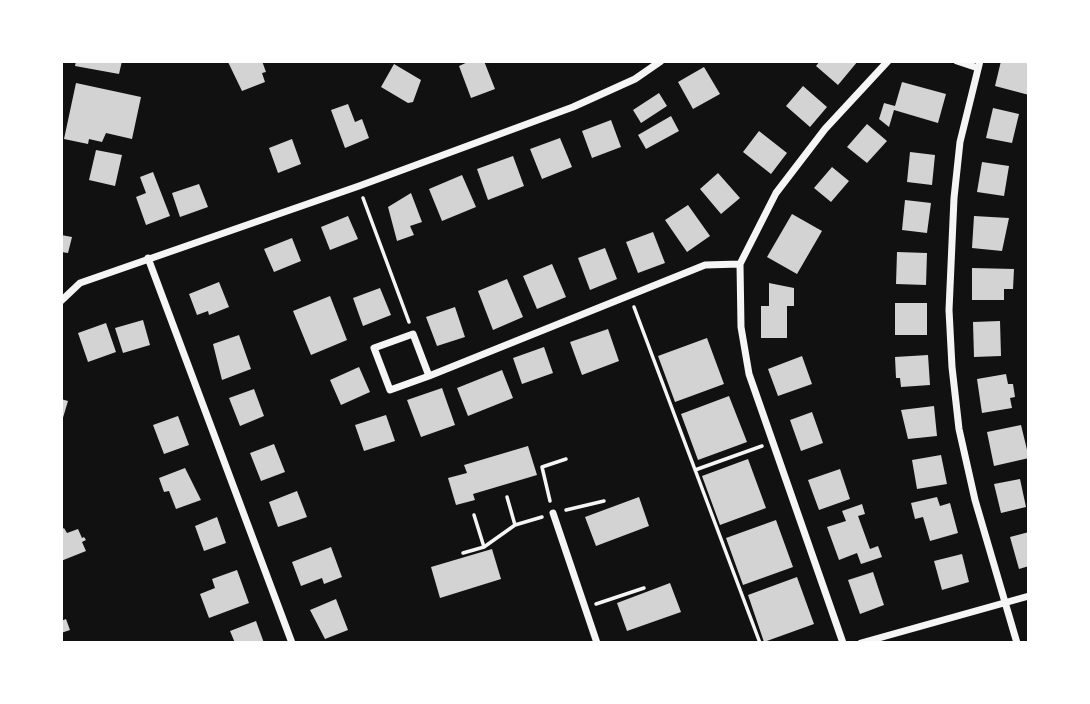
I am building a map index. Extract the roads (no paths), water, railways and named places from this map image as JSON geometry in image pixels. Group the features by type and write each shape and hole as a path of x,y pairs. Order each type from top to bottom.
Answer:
{"street":[{"path":"61,301 80,284 148,258 359,186 573,107 635,79 661,61"},
{"path":"843,643 749,374 741,327 740,264 776,193 825,130 888,61"},
{"path":"957,61 979,65 960,142 954,198 949,310 951,367 959,429 975,500 1017,643"},
{"path":"148,258 292,643"},
{"path":"429,376 414,334 374,348 390,390 429,376 705,265 740,264"},
{"path":"553,513 597,643"},
{"path":"861,643 1029,597"}]}
